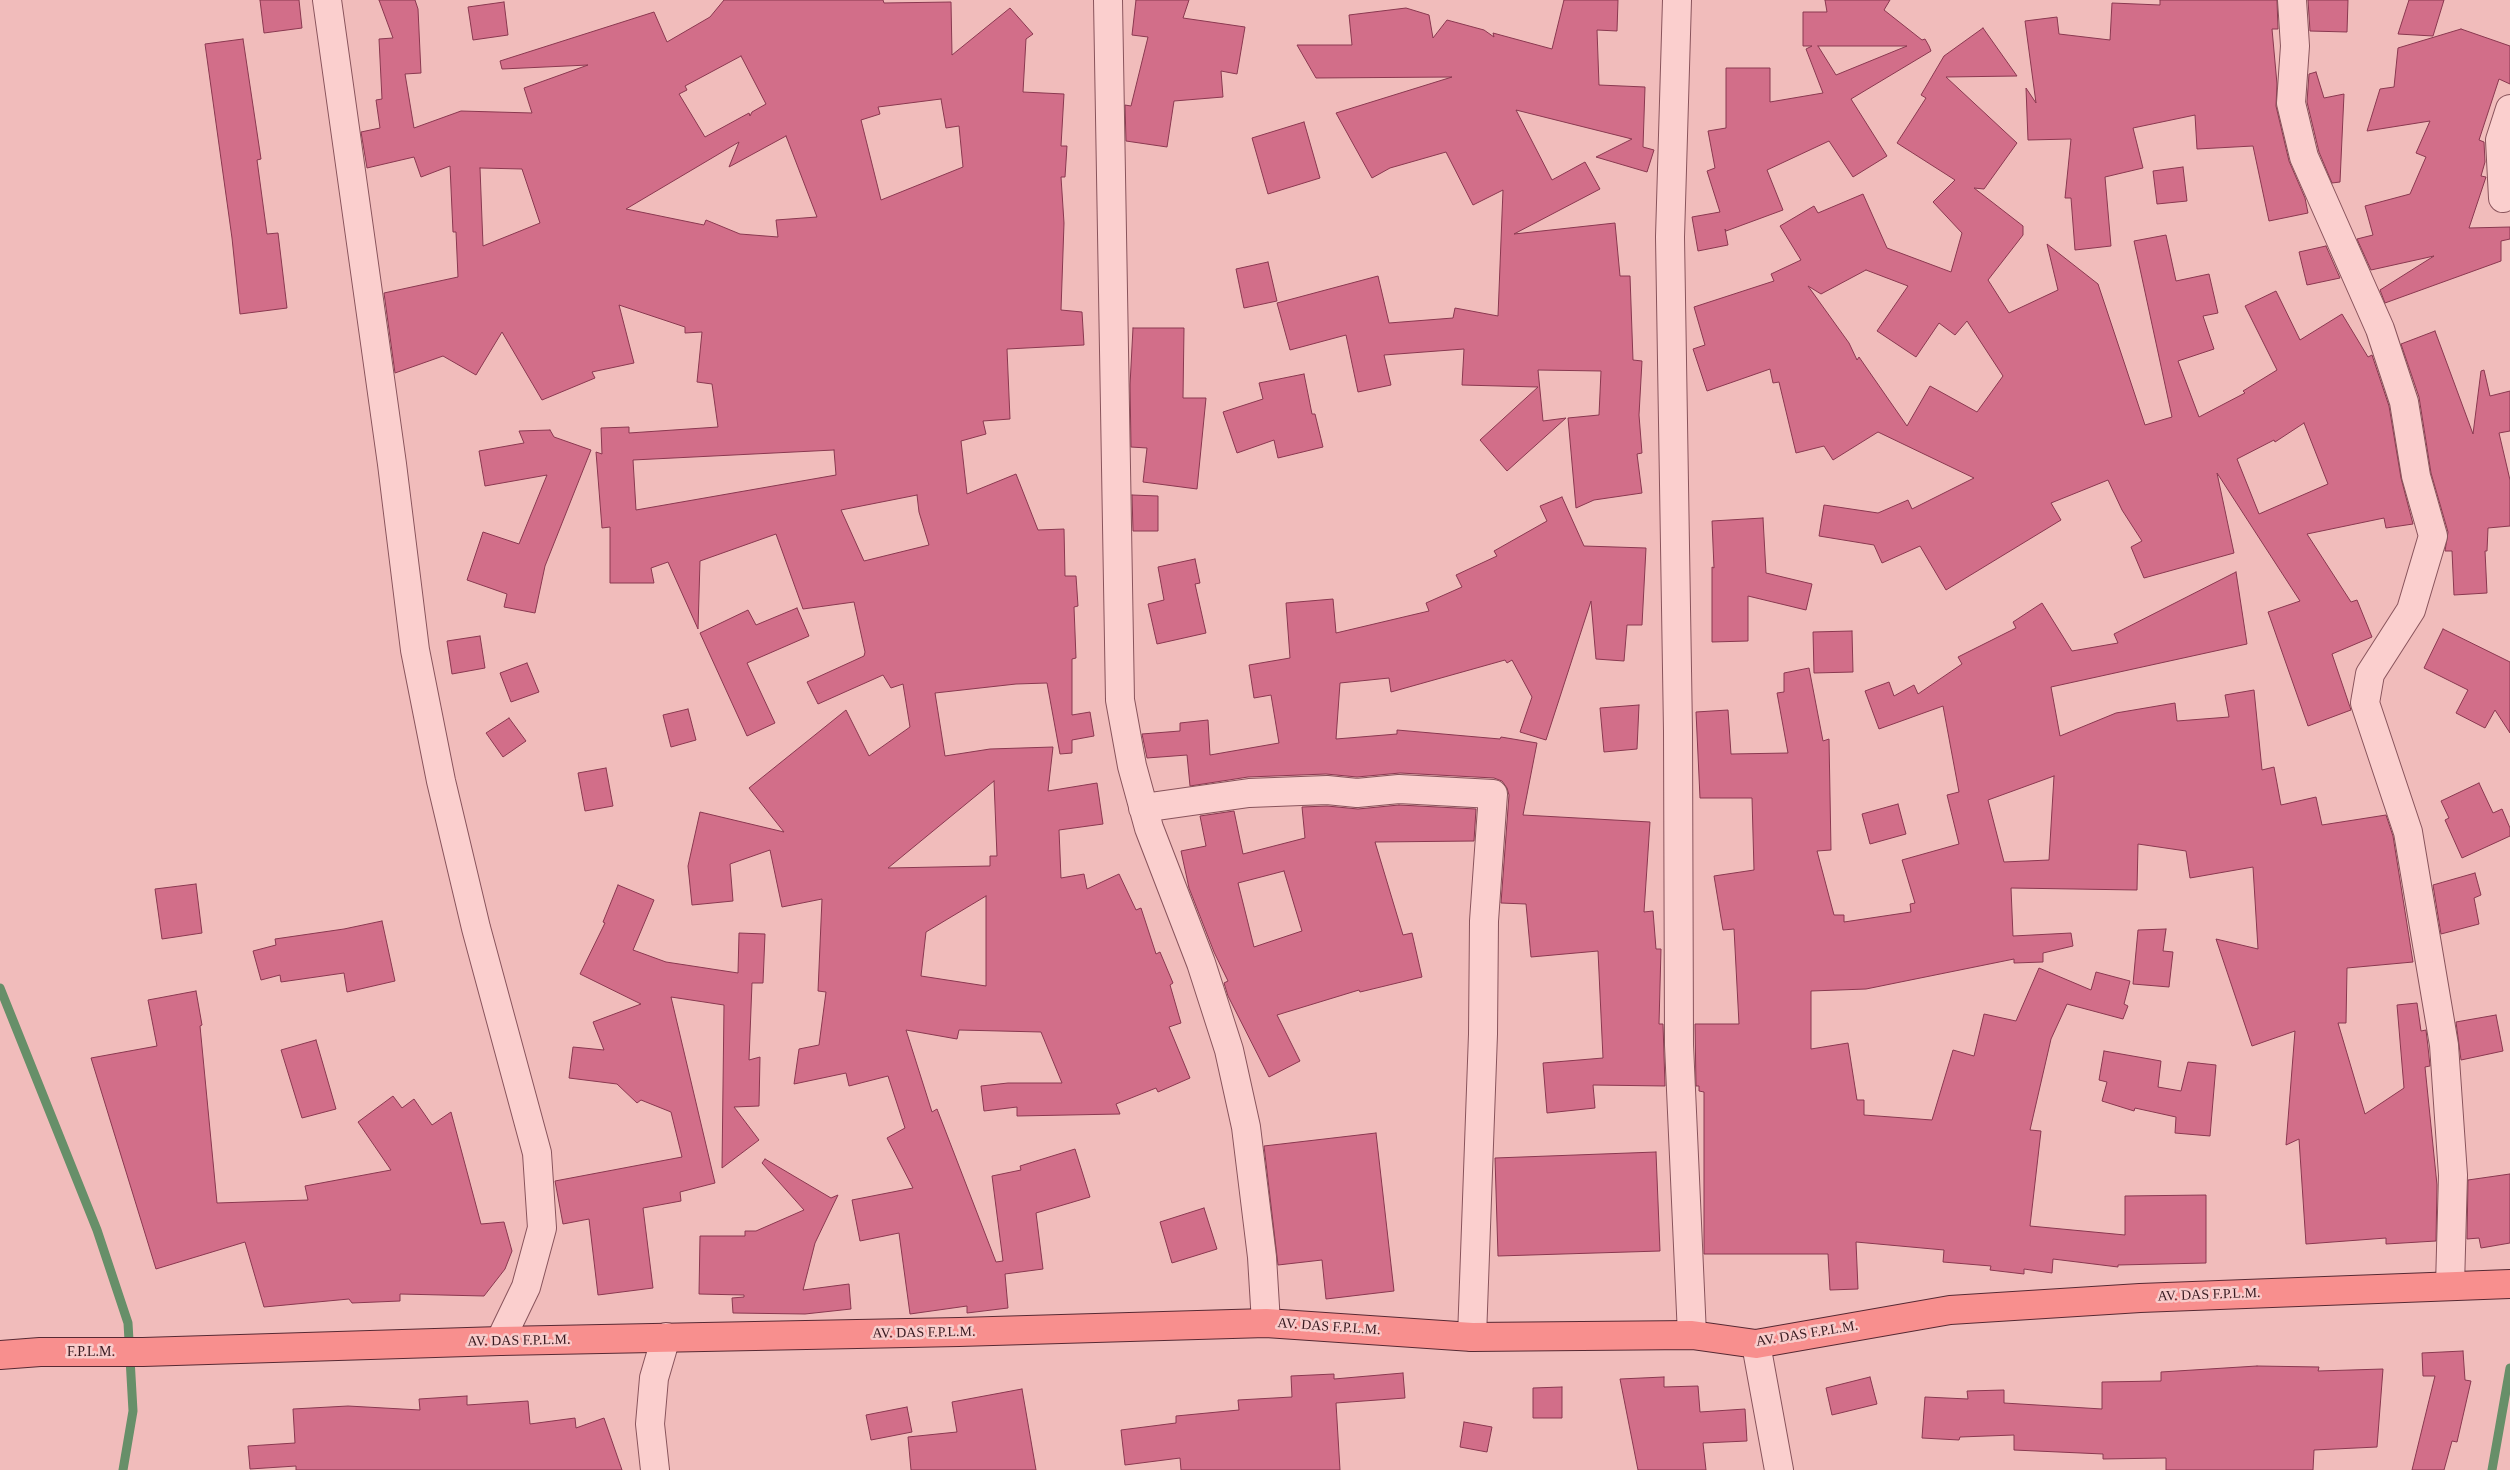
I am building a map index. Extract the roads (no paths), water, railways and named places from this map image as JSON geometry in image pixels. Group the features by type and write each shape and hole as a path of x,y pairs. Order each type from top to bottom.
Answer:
{"main road":[{"name":"AV. DAS F.P.L.M.","path":"143,1352 666,1337 949,1333 1266,1322 1472,1337 1692,1335 1756,1344 1950,1310 2140,1298 2510,1284"},
{"name":"F.P.L.M.","path":"0,1355 40,1352 143,1352"}],"street":[{"path":"327,0 392,464 414,650 441,782 474,919 536,1153 542,1228 526,1287 500,1341"},
{"path":"1108,0 1120,700 1132,766 1149,828 1201,963 1229,1050 1246,1127 1262,1257 1266,1322"},
{"path":"1677,0 1670,237 1678,741 1679,1045 1692,1335"},
{"path":"2292,0 2295,46 2291,103 2304,157 2380,329 2404,402 2416,476 2432,536 2410,610 2370,674 2365,704 2408,832 2444,1045 2453,1175 2450,1286"},
{"path":"2503,198 2500,140 2510,109"},
{"path":"1143,808 1249,793 1327,790 1357,793 1399,790 1493,794 1484,920 1483,1034 1472,1337"},
{"path":"655,1470 650,1424 654,1378 666,1337"},
{"path":"1756,1344 1779,1470"}],"waterway":[{"path":"0,988 97,1230 128,1323 133,1411 123,1470"},
{"path":"2492,1470 2510,1368"}]}
